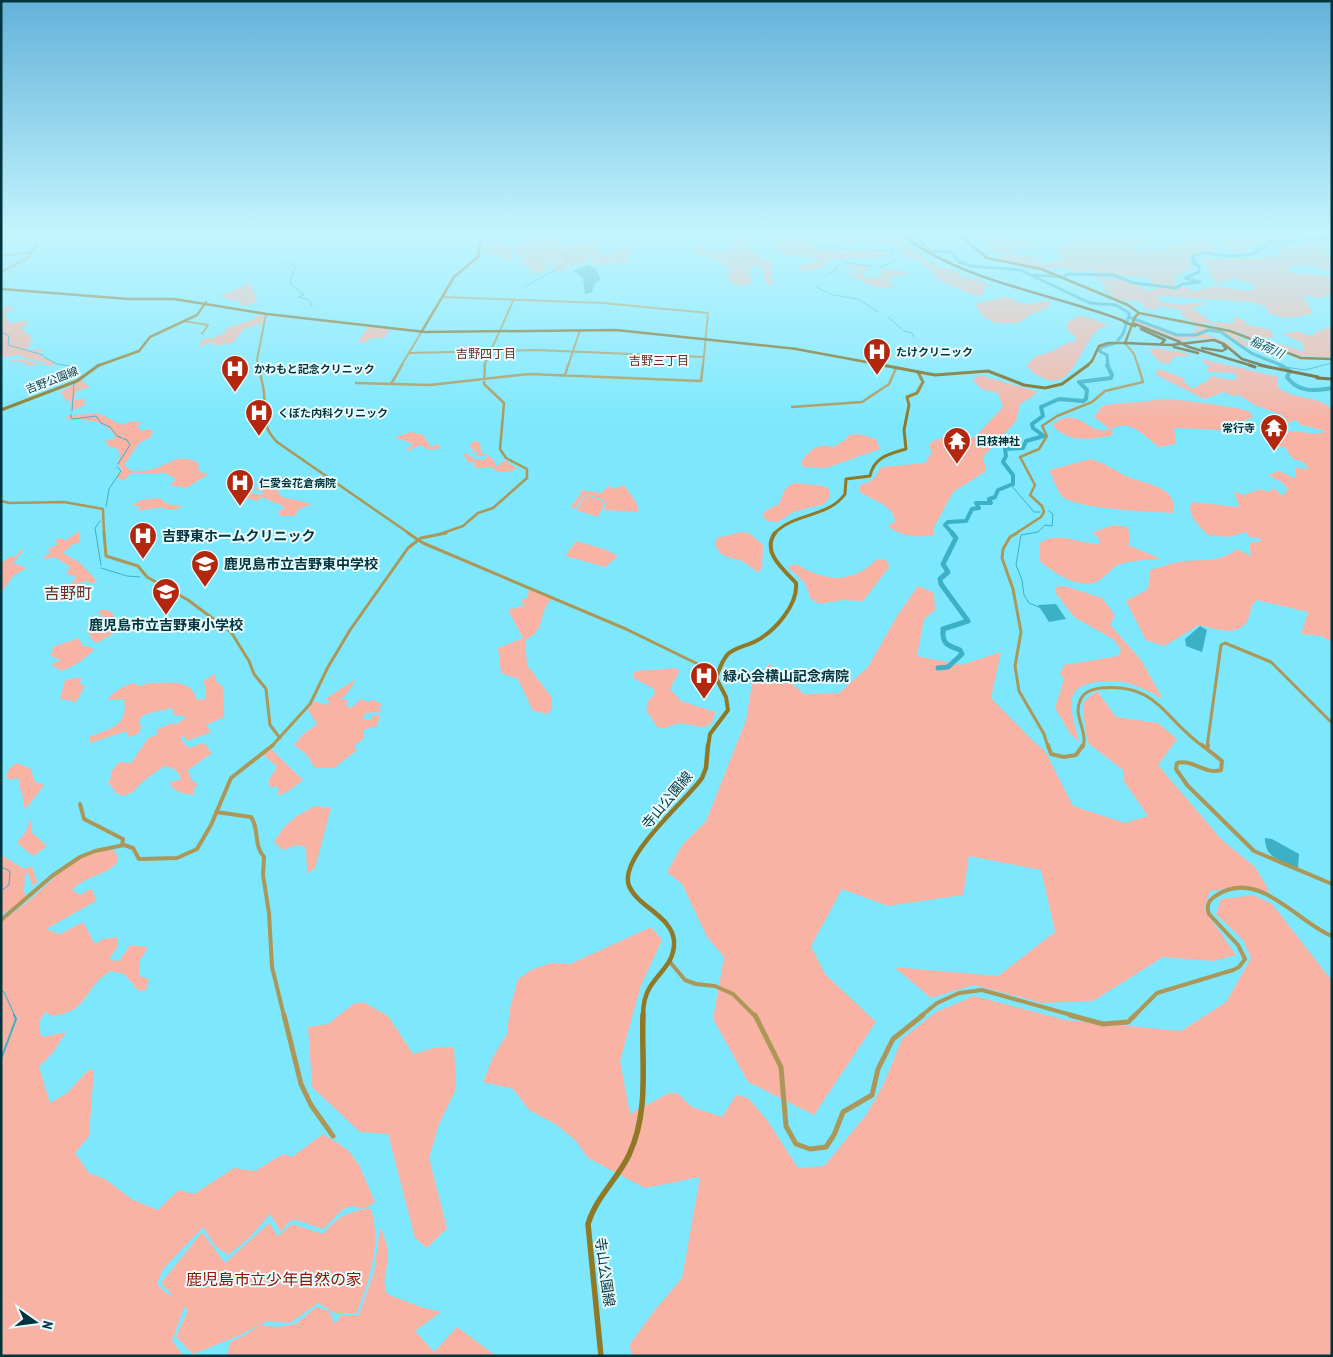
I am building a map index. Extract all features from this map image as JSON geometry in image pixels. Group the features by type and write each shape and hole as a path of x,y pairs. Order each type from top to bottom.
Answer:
{"highway":[{"path":"1050,296 1134,323 1180,342"},
{"path":"1058,296 1124,320"},
{"path":"1134,323 1180,342 1243,364 1293,374 1332,379"},
{"path":"1134,323 1165,340 1163,344 1154,344"},
{"path":"1126,337 1128,341 1136,343"},
{"path":"1125,343 1175,345 1199,340 1214,340 1224,344 1248,362 1283,372"},
{"path":"1165,346 1210,341 1223,345 1226,349 1215,351 1191,346"},
{"path":"1125,343 1165,346 1283,372"},
{"path":"1293,374 1332,379"}],"main road":[{"path":"117,296 206,302 266,314 422,331 616,330 705,339"},
{"path":"1101,296 1131,306 1139,313 1230,331 1301,358 1332,359"},
{"path":"422,331 443,297"},
{"name":"吉野公園線","path":"1,410 77,381 100,364 137,352 150,337 199,313 206,302"},
{"path":"500,331 616,329 797,350 943,375 984,370 1024,385 1053,387 1066,382 1088,366 1099,346 1108,343 1125,343 1126,337 1139,313"},
{"path":"716,678 729,653 763,636 775,625 796,597 796,583 779,568 772,555 771,543 775,532 796,517 834,507 845,493 846,479 870,476 872,466 885,455 901,452 907,448 904,430 909,405 906,397 917,393 923,382 918,372"},
{"name":"寺山公園線","path":"602,1356 588,1224 593,1210 630,1152 642,1099 644,1002 649,988 670,962 674,946 672,931 661,917 634,896 627,875 634,858 697,784 706,769 709,738 728,710 726,697 716,678"}],"street":[{"path":"356,383 430,385 522,375 701,381 708,313 612,304 443,297"},
{"path":"1,920 26,901 69,862 94,851 122,845 131,847 139,859 143,860 181,857 193,852 200,845 234,775 280,738 310,704 328,667 380,585 408,548 417,540 463,526 478,513 493,508 527,478 526,469 506,458 500,449 504,403 488,388 482,379 483,367 514,299"},
{"path":"266,314 265,327 256,356 264,392 264,422 268,432 287,449 417,540 445,554 626,629 706,668 716,678"},
{"path":"183,321 208,325 202,334"},
{"path":"565,375 580,330"},
{"path":"391,384 422,331"},
{"path":"1125,343 1134,354 1143,382 1128,388 1105,390 1098,400 1067,411 1050,420 1042,426 1047,436 1039,449 1025,453 1020,457 1035,485 1030,495 1042,506 1044,512 1042,517 1010,537 1002,554 1003,566 1013,589 1021,632 1014,666 1018,688 1054,756 1072,756 1083,748 1084,741 1079,716 1079,702 1089,692 1102,688 1131,689 1151,696 1161,703 1189,736 1222,762 1221,770 1211,773 1188,762 1180,762 1176,765 1176,769 1186,785 1259,854 1332,884"},
{"path":"409,352 573,351 703,357"},
{"path":"792,407 862,402 889,384 896,368"},
{"path":"1,501 10,503 68,503 103,509 104,550 106,556 138,566 147,577 188,600 233,635 254,674 266,689 270,725 280,738"},
{"path":"1207,750 1222,645 1225,643 1256,654 1271,662 1332,723"},
{"path":"80,804 80,813 84,818 102,830 119,834 123,839 122,845"},
{"path":"216,812 251,817 254,822 257,848 264,857 263,875 274,974 301,1084 311,1105 333,1136"},
{"path":"670,962 685,980 696,984 715,986 733,994 754,1013 783,1074 785,1115 789,1134 799,1146 818,1149 830,1143 843,1112 872,1095 878,1069 893,1039 921,1015 953,995 982,990 1104,1024 1128,1022 1157,993 1233,970 1243,963 1245,959 1241,948 1215,921 1207,907 1213,898 1228,890 1256,891 1274,896 1317,928 1332,936"}],"green space":[{"path":"221,296 256,296 257,299 255,303 243,306 237,300 233,301"},
{"path":"1114,296 1162,296 1157,298 1174,304 1212,302 1192,308 1212,322 1234,323 1233,319 1236,317 1246,321 1244,324 1271,330 1274,338 1263,337 1266,340 1260,341 1242,333 1211,324 1193,322 1182,316 1181,310 1159,306 1155,310 1145,308 1143,304 1136,301 1113,299 1116,298"},
{"path":"1168,296 1303,296 1313,313 1289,317 1277,316 1266,311 1267,307 1252,302"},
{"path":"1307,296 1325,296 1325,298"},
{"path":"1004,297 1024,304 1049,302 1048,308 1029,315 1019,323 995,323 984,317 975,304"},
{"path":"7,305 14,309 4,314 10,323 29,320 23,322 29,321 23,325 27,325 21,330 27,332 26,335 33,335 29,338 34,338 28,343 31,345 25,351 42,349 43,351 39,352 42,356 40,357 55,362 54,366 36,364 30,366 19,361 8,361 18,359 44,364 49,363 24,358 21,355 1,357 1,310 6,308"},
{"path":"264,315 263,323 244,329 232,343 213,346 215,341 199,347 203,339 217,337 228,330 224,329 255,319 256,316"},
{"path":"1078,316 1110,324 1099,329 1093,335 1075,364 1062,378 1053,381 1032,372 1027,366 1034,358 1066,343 1076,341 1076,337 1068,331 1067,323"},
{"path":"1136,320 1169,333 1188,336 1199,327 1196,325 1236,334 1241,339 1252,343 1249,346 1242,346 1222,334 1208,332 1205,334 1229,343 1239,355 1228,345 1214,340 1190,338 1183,341 1135,323"},
{"path":"1332,326 1332,357 1301,356 1273,346 1277,343 1305,352 1301,342 1282,334 1297,331 1314,337 1314,333"},
{"path":"368,327 390,329 384,338 371,338 367,342 357,342"},
{"path":"1156,348 1190,354 1189,356 1173,357 1169,364 1161,363 1150,352 1150,350"},
{"path":"1202,359 1278,377 1277,386 1283,391 1319,401 1332,409 1332,642 1321,636 1301,634 1308,612 1256,600 1247,621 1238,629 1232,631 1218,630 1199,625 1164,646 1146,640 1126,601 1148,589 1150,570 1172,563 1218,558 1237,549 1251,556 1249,543 1261,541 1260,538 1249,537 1246,532 1228,537 1208,535 1192,516 1190,507 1192,502 1239,507 1234,491 1243,495 1261,489 1268,492 1274,488 1281,495 1286,493 1287,489 1283,483 1268,475 1279,471 1294,478 1296,477 1296,467 1308,470 1305,463 1292,458 1285,447 1271,446 1284,433 1296,431 1320,433 1326,431 1301,425 1296,420 1289,422 1289,424 1282,415 1255,405 1239,395 1233,396 1224,392 1204,399 1155,374 1159,369 1183,378 1185,383 1192,389 1207,381 1211,376 1231,380 1238,378 1234,373 1209,372 1206,369 1210,366 1205,364"},
{"path":"979,375 1035,391 1036,394 1020,404 1016,421 983,457 986,471 953,492 933,529 935,535 910,536 893,530 888,526 895,521 890,510 860,492 860,485 873,479 881,467 925,463 932,452 929,446 931,442 949,435 970,439 976,436 1003,407 998,393 984,390 973,380"},
{"path":"81,380 90,387 76,391 74,400 86,399 83,403 87,404 71,411 70,400 66,401 61,392"},
{"path":"1159,399 1232,407 1248,411 1253,417 1222,430 1174,428 1176,444 1159,447 1136,429 1125,425 1111,429 1113,433 1111,436 1088,439 1067,436 1054,427 1054,423 1063,418 1071,417 1096,429 1110,429 1094,417 1102,406"},
{"path":"98,413 122,425 131,421 143,423 137,426 141,431 148,429 153,431 151,437 139,443 124,465 132,471 151,470 174,460 184,458 198,462 199,472 209,474 186,488 170,485 176,479 165,473 130,473 123,480 116,478 122,470 117,463 120,457 118,449 108,446 105,441 114,439 115,436 111,431 95,422 69,420 66,416"},
{"path":"411,432 423,435 431,447 437,444 441,448 430,450 420,445 408,451 406,450 413,444 395,437"},
{"path":"859,434 876,439 880,449 826,468 803,467 801,462 814,448 823,446 833,447 845,440 849,435"},
{"path":"473,441 480,442 481,453 488,455 495,462 495,465 498,466 504,460 517,468 509,472 502,472 494,470 494,468 474,468 475,462 468,462 463,453 474,459 484,460 488,456 473,456 478,453 477,451 472,453 473,449 469,447"},
{"path":"1091,459 1166,492 1174,504 1173,513 1098,507 1071,501 1063,497 1049,470"},
{"path":"269,481 282,497 313,504 299,509 295,516 280,516 278,512 285,507 262,497 257,501 236,495 232,490 263,495 262,491 253,488 265,487 261,484"},
{"path":"795,483 824,486 830,490 829,498 824,504 793,512 778,522 768,521 762,516 765,511 779,504 786,488"},
{"path":"611,484 610,487 613,489 624,485 636,502 639,512 604,510 606,501 586,494 575,508 570,508 582,492 579,490 601,493"},
{"path":"586,495 605,502 598,517 576,510"},
{"path":"160,498 167,504 183,506 175,510 164,509 164,507 136,511 141,507 132,505 141,500"},
{"path":"1114,525 1128,527 1130,539 1128,545 1161,559 1123,563 1112,569 1097,582 1086,584 1064,578 1040,561 1040,543 1047,539 1061,538 1099,544 1099,539 1093,532"},
{"path":"79,531 79,543 73,544 63,553 80,563 97,581 91,584 87,581 72,585 76,576 66,574 70,567 55,557 45,559 43,557 50,553 48,549 58,544 55,540 61,538 65,541"},
{"path":"740,532 749,533 763,545 762,570 757,572 744,562 723,555 717,549 715,544 717,538"},
{"path":"576,541 604,549 618,556 605,567 565,556"},
{"path":"22,549 24,550 13,563 27,568 14,575 1,593 1,563 9,557 16,556"},
{"path":"877,559 886,560 890,566 863,601 843,600 819,604 810,598 805,583 787,567 796,564 817,574 838,578 858,573"},
{"path":"918,586 934,593 935,610 924,619 917,656 961,665 1001,652 991,698 1045,751 1073,806 1125,823 1148,816 1123,780 1123,770 1088,743 1083,702 1097,691 1116,717 1158,723 1177,739 1158,765 1222,840 1255,867 1270,892 1242,886 1210,891 1204,909 1236,955 1214,961 1163,957 1093,1001 1042,1003 974,985 931,998 894,967 998,976 1055,932 1041,870 969,856 963,895 888,906 842,889 811,946 825,974 876,1022 814,1115 748,1082 713,1019 724,957 707,937 682,884 667,872 682,845 706,821 746,720 752,683 769,664 804,694 839,693 868,667 897,616"},
{"path":"1065,586 1102,598 1115,615 1110,625 1141,660 1163,699 1123,682 1103,681 1082,686 1073,695 1071,706 1079,741 1071,735 1055,708 1064,679 1060,674 1064,665 1118,656 1121,649 1113,639 1074,617 1055,592 1055,587"},
{"path":"529,589 552,599 547,604 537,631 525,640 527,665 552,698 552,708 548,714 533,711 518,679 501,673 498,648 523,638 508,610 525,605 521,602 522,599 527,598"},
{"path":"103,609 112,612 116,622 111,627 119,630 97,643 92,640 86,628 104,618 98,612"},
{"path":"79,638 82,645 94,649 87,656 75,665 61,671 51,664 61,660 49,655 53,652 52,647"},
{"path":"672,668 680,670 670,689 681,701 715,712 710,724 701,727 677,724 658,728 646,710 648,701 655,694 653,688 633,678 634,672"},
{"path":"215,674 216,681 223,687 224,717 206,725 211,732 187,741 184,736 180,738 188,748 204,743 212,753 188,770 191,780 198,784 193,790 195,795 174,789 169,783 181,779 179,773 164,766 142,782 133,792 123,796 116,793 108,782 112,775 110,773 119,762 131,763 148,738 158,734 156,730 172,723 175,725 187,717 174,715 172,708 146,714 139,719 141,728 138,734 128,737 126,731 90,743 89,737 116,726 123,716 125,709 124,700 108,700 110,697 132,683 141,686 149,683 170,683 187,686 195,694 197,700 205,699 206,687 203,681"},
{"path":"81,677 80,684 85,686 76,702 60,699 65,680"},
{"path":"356,679 347,694 340,699 349,700 345,704 351,708 361,699 368,702 373,700 382,704 379,708 382,712 366,713 362,719 370,720 374,715 380,715 377,726 363,730 363,739 354,746 357,750 334,768 315,768 306,754 294,745 303,734 317,724 308,710 314,701 326,705 330,702 325,699"},
{"path":"271,749 303,780 287,792 277,796 279,791 277,786 271,788 268,781 277,767 264,755"},
{"path":"16,763 30,768 35,782 44,785 26,809 19,779 7,779 6,776 9,769"},
{"path":"315,806 331,808 315,868 307,874 306,847 297,845 283,850 274,842 291,821"},
{"path":"32,817 31,832 47,846 33,856 17,843 26,831"},
{"name":"鹿児島市立少年自然の家","path":"113,850 117,856 114,866 81,883 72,890 80,895 90,889 93,891 96,901 46,929 60,934 83,922 95,944 103,939 118,937 118,945 109,960 119,961 130,945 148,947 139,962 139,976 149,979 146,990 139,991 124,974 111,971 95,984 80,1004 73,1009 64,1014 52,1016 46,1012 41,1018 39,1030 42,1037 66,1032 54,1051 39,1067 50,1103 67,1093 87,1071 94,1069 89,1136 75,1153 89,1173 105,1179 133,1200 158,1210 178,1190 194,1194 234,1168 255,1171 283,1154 292,1157 323,1134 348,1150 359,1165 375,1202 364,1209 371,1209 374,1222 375,1248 370,1275 357,1313 336,1314 318,1303 290,1323 267,1321 238,1336 193,1354 176,1337 188,1310 184,1307 172,1341 184,1356 1,1356 1,921 32,898 69,866 101,851","holes":["352,1206 364,1209 341,1217 323,1234 292,1224 278,1236 269,1223 225,1263 202,1232 161,1283 174,1297 166,1293 157,1284 163,1269 203,1227 215,1246 228,1255 248,1239 270,1214 281,1232 289,1221 296,1220 323,1229 343,1209"]},
{"path":"1,855 24,869 32,866 37,882 32,885 28,873 25,874 24,891 27,898 1,915"},
{"path":"1253,895 1272,904 1332,981 1332,1356 631,1356 630,1344 654,1311 682,1278 700,1177 645,1188 588,1158 576,1141 557,1125 529,1110 513,1089 483,1082 493,1057 507,1034 510,1008 518,979 531,970 551,963 570,964 651,927 662,940 641,985 620,1061 630,1114 669,1093 677,1093 692,1107 722,1117 736,1095 748,1098 767,1120 798,1168 824,1166 866,1115 883,1085 902,1039 936,1012 974,996 1065,1020 1181,1031 1226,1002 1251,958 1243,940 1216,914 1221,899"},
{"path":"363,1002 388,1016 413,1054 437,1047 454,1047 456,1089 439,1124 429,1158 447,1228 427,1248 415,1238 388,1134 360,1132 312,1087 308,1027 328,1024 353,1004"},
{"path":"380,1228 386,1241 388,1252 385,1278 387,1294 421,1307 441,1312 415,1331 434,1352 457,1327 496,1356 227,1356 230,1342 260,1325 278,1327 296,1324 316,1307 329,1311 335,1324 341,1315 359,1315 374,1272"}],"water":[{"path":"1056,604 1066,619 1049,622 1038,605"},
{"path":"1200,626 1207,630 1202,652 1186,646 1185,639"},
{"path":"1265,838 1272,839 1299,854 1298,868 1280,861 1271,855"}],"waterway":[{"path":"300,296 298,297 309,300"},
{"path":"841,296 858,299 878,312"},
{"name":"稲荷川","path":"1076,296 1090,303 1116,305 1129,313 1129,317 1177,335 1196,335 1208,330 1221,332 1251,353 1283,366"},
{"path":"310,301 312,306"},
{"path":"888,317 904,331 912,333 914,337"},
{"path":"1118,340 1123,334 1128,318"},
{"path":"1,332 9,336 8,345 43,355"},
{"path":"1108,366 1107,355 1099,351 1102,347 1115,343"},
{"path":"44,357 57,364 76,367 71,375 73,379"},
{"path":"1285,367 1305,370 1332,363"},
{"path":"953,534 945,525 948,522 966,521 972,509 979,508 976,503 991,503 989,499 995,497 998,490 1013,484 1013,475 1003,462 1006,456 1005,449 1023,448 1026,441 1044,436 1033,428 1032,424 1043,416 1041,407 1059,399 1083,401 1086,399 1087,390 1079,382 1111,378 1112,375 1107,365"},
{"name":"稲荷川","path":"1280,365 1290,371 1287,377 1296,386 1307,390 1332,388"},
{"path":"72,411 74,384"},
{"path":"71,414 71,418 74,419 96,416 101,423 110,427 117,436 127,440 130,445 118,464"},
{"path":"106,507 109,489 121,471 117,467"},
{"path":"1011,485 1034,512 1040,512"},
{"path":"1041,608 1029,603 1024,595 1022,580 1016,565 1021,535 1038,532 1045,525 1052,526 1053,514 1049,511"},
{"path":"100,521 95,528 101,565"},
{"path":"938,668 948,667 962,654 960,650 946,643 943,638 943,629 968,621 941,584 940,579 948,572 943,564 956,538 952,533"},
{"path":"101,568 127,576 140,577"},
{"path":"1,867 10,871 9,885 1,891"},
{"path":"1,991 4,992 15,1016"},
{"path":"1,1059 16,1019 14,1015"}],"place":[{"name":"たけクリニック","path":"877,376"},
{"name":"かわもと記念クリニック","path":"235,393"},
{"name":"くぼた内科クリニック","path":"259,437"},
{"name":"常行寺","path":"1274,452"},
{"name":"日枝神社","path":"957,465"},
{"name":"仁愛会花倉病院","path":"240,507"},
{"name":"吉野東ホームクリニック","path":"143,560"},
{"name":"鹿児島市立吉野東中学校","path":"205,588"},
{"name":"鹿児島市立吉野東小学校","path":"166,616"},
{"name":"緑心会横山記念病院","path":"704,700"}],"district":[{"name":"吉野四丁目","path":"486,353"},
{"name":"吉野三丁目","path":"659,360"},
{"name":"吉野町","path":"68,593"}]}
